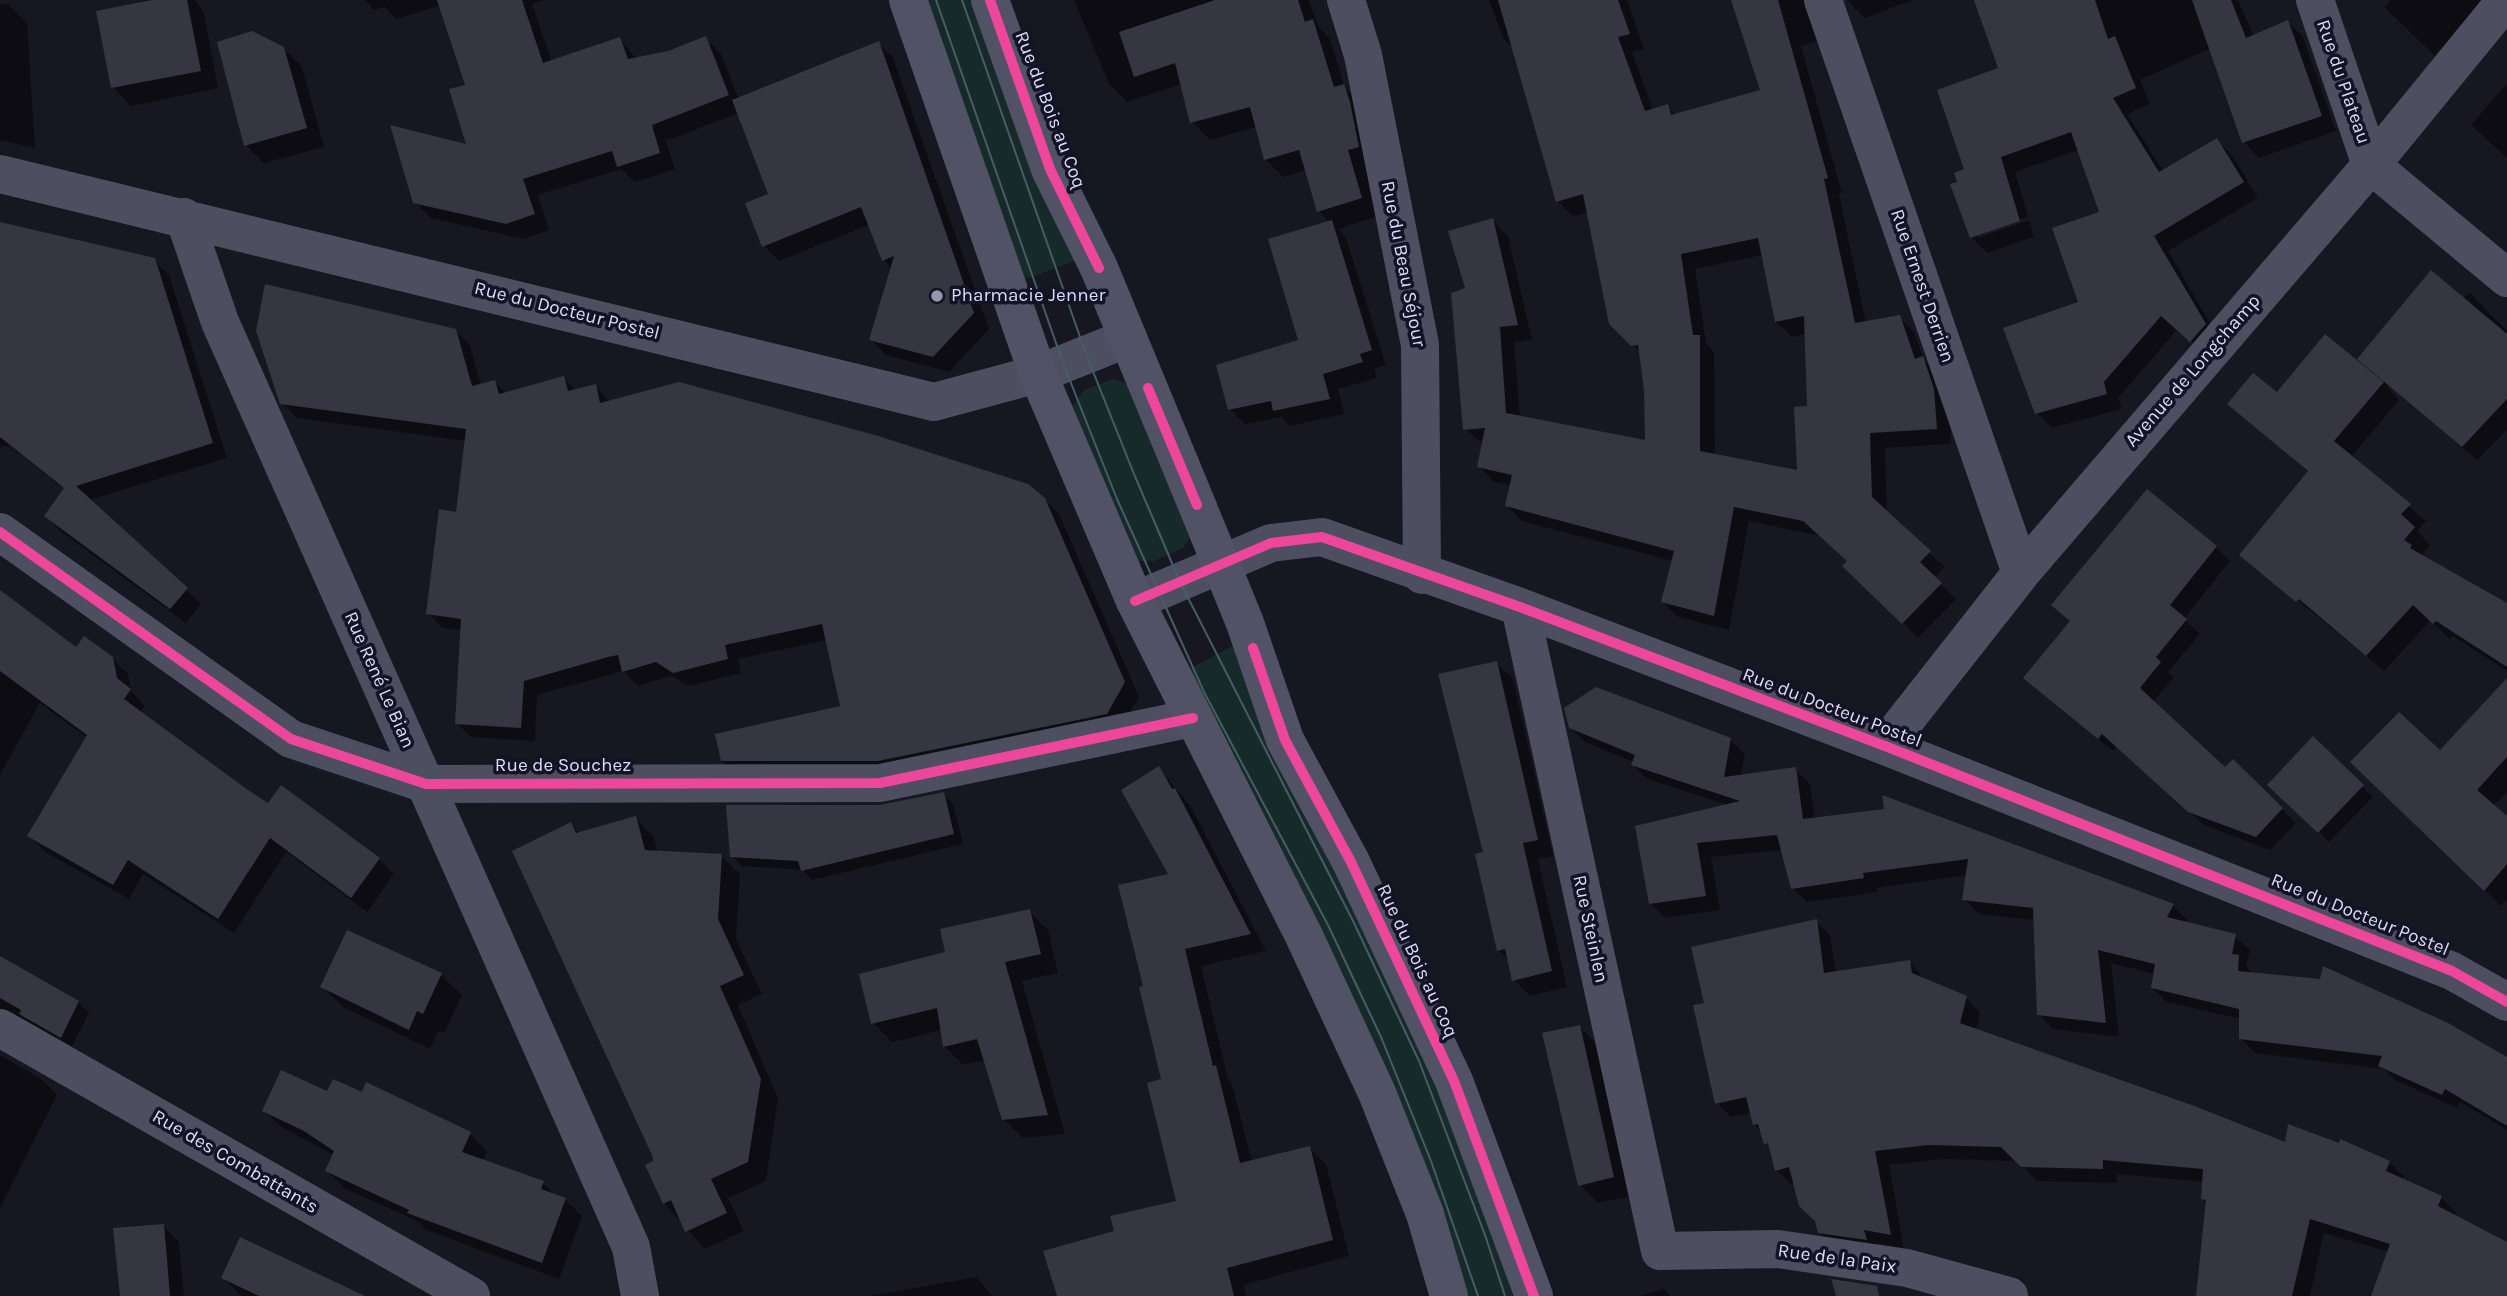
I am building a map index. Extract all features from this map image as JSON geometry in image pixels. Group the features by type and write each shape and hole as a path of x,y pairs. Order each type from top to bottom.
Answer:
{"main road":[{"path":"908,0 1038,374 1135,601 1304,936 1377,1093 1424,1214 1449,1296"},
{"name":"Rue du Bois au Coq","path":"990,0 1050,169 1099,268 1221,563 1285,740 1351,862 1454,1081 1534,1296"}],"street":[{"name":"Rue du Beau Séjour","path":"1346,0 1363,55 1420,345 1422,575"},
{"name":"Rue Ernest Derrien","path":"1823,0 2021,573"},
{"name":"Rue du Plateau","path":"2315,0 2371,164"},
{"name":"Avenue de Longchamp","path":"1885,746 2021,573 2371,164 2506,0"},
{"path":"2371,164 2507,278"},
{"name":"Rue du Docteur Postel","path":"0,174 934,402 1038,374 1128,338"},
{"name":"Rue René Le Bian","path":"184,217 220,322 631,1247 640,1296"},
{"name":"Rue de Souchez","path":"0,532 291,739 426,784 880,783 1194,718"},
{"name":"Rue du Docteur Postel","path":"1135,601 1271,543 1322,537 1422,575 1520,607 1885,746 2452,971 2507,1002"},
{"name":"Rue Steinlen","path":"1520,607 1660,1251"},
{"name":"Rue des Combattants","path":"0,1028 471,1296"},
{"name":"Rue de la Paix","path":"1660,1251 1778,1249 1907,1268 2010,1296"}],"green space":[{"path":"925,0 974,0 1080,259 1023,280"},
{"path":"1113,379 1129,384 1190,537 1183,548 1154,561 1136,561 1072,407 1084,390"},
{"path":"1238,643 1439,1083 1516,1296 1468,1296 1184,672"}],"building":[{"path":"152,0 187,0 201,71 111,88 96,11"},
{"path":"437,0 522,0 543,63 620,37 628,59 668,51 706,36 729,95 652,125 660,153 617,167 612,151 523,179 535,214 506,224 413,203 390,125 466,144 449,89 465,85"},
{"path":"1215,0 1298,0 1305,22 1313,19 1334,87 1344,84 1350,102 1359,147 1348,150 1362,198 1317,212 1299,150 1264,160 1250,107 1190,123 1175,63 1134,77 1119,32"},
{"path":"1498,0 1618,0 1630,34 1618,37 1645,111 1668,104 1671,115 1760,90 1731,0 1778,0 1828,178 1824,179 1855,323 1900,315 1915,359 1923,356 1934,389 1937,429 1870,433 1872,497 1931,551 1920,562 1942,583 1902,624 1842,566 1847,561 1803,521 1734,507 1714,616 1661,602 1674,551 1505,506 1512,475 1477,467 1485,428 1463,430 1451,293 1465,288 1448,231 1493,218 1518,325 1500,327 1506,413 1645,440 1644,390 1638,345 1631,346 1609,324 1583,194 1556,202","holes":["1758,238 1775,322 1804,316 1807,406 1794,407 1797,470 1700,451 1700,335 1693,335 1681,254"]},
{"path":"1974,0 2095,0 2108,39 2115,36 2136,88 2113,98 2159,172 2217,138 2244,182 2154,236 2206,324 2190,342 2161,316 2104,382 2107,394 2035,414 2003,328 2078,302 2052,228 2099,212 2071,132 2001,157 2020,221 1970,238 1950,184 1957,182 1954,173 1964,169 1937,90 1998,68"},
{"path":"2192,0 2231,0 2246,38 2288,20 2322,116 2242,143"},
{"path":"252,31 284,47 307,128 244,146 217,42"},
{"path":"879,41 974,313 933,357 869,340 894,256 882,261 861,207 762,247 745,203 768,194 732,100"},
{"path":"1332,220 1372,350 1360,354 1363,362 1323,374 1330,399 1273,411 1271,401 1228,410 1216,365 1298,340 1268,239"},
{"path":"0,222 155,258 213,443 76,486 188,588 170,609 44,516 64,488 0,437"},
{"path":"2431,270 2507,334 2507,399 2462,447 2357,359"},
{"path":"265,284 456,329 472,386 495,380 499,394 564,376 568,391 596,384 600,403 679,382 875,435 1028,484 1045,498 1125,682 1107,714 878,761 721,761 715,734 840,706 822,624 725,645 728,659 673,673 656,662 622,672 618,655 608,657 524,681 521,728 455,724 461,619 426,614 439,509 456,512 466,429 280,404 256,331"},
{"path":"2325,334 2384,382 2334,441 2411,504 2401,514 2415,527 2404,540 2412,545 2410,548 2507,603 2507,667 2436,621 2433,624 2413,605 2366,656 2299,599 2296,602 2239,555 2308,471 2227,404 2253,373 2277,392"},
{"path":"2147,489 2217,546 2170,605 2187,619 2156,657 2161,662 2140,688 2225,767 2233,759 2283,808 2256,837 2188,812 2102,734 2098,739 2023,678 2070,621 2051,605"},
{"path":"0,590 76,647 84,636 113,657 117,678 131,689 124,699 248,790 268,803 281,785 380,858 351,898 270,838 218,919 128,860 113,885 27,836 87,735 0,671"},
{"path":"1497,661 1538,840 1523,843 1552,971 1512,981 1505,949 1497,951 1475,854 1483,852 1438,674"},
{"path":"2507,678 2507,757 2477,790 2507,816 2507,864 2484,891 2350,762 2399,712 2440,750"},
{"path":"1596,687 1731,738 1724,777 1796,767 1803,819 1884,809 1882,795 2174,904 2167,917 2236,934 2232,954 2239,955 2238,971 2320,979 2323,966 2448,1023 2507,1057 2507,1126 2445,1089 2442,1095 2378,1066 2382,1056 2239,1039 2239,1009 2151,988 2155,964 2098,950 2106,1023 2037,1015 2033,908 1962,900 1968,859 1863,873 1864,878 1791,889 1777,835 1697,843 1706,896 1649,904 1635,826 1740,801 1631,765 1635,755 1569,728 1564,708"},
{"path":"2313,736 2364,785 2318,833 2267,785"},
{"path":"1159,766 1172,789 1175,788 1251,934 1185,949 1240,1163 1310,1146 1333,1240 1227,1268 1234,1296 1057,1296 1043,1251 1114,1231 1110,1216 1176,1201 1147,1083 1161,1079 1139,987 1143,986 1118,885 1168,874 1121,790"},
{"path":"944,792 954,834 801,871 798,861 730,857 726,805 880,805"},
{"path":"636,816 645,850 722,854 718,919 744,975 720,986 761,1079 748,1162 711,1179 727,1213 685,1232 671,1200 663,1204 645,1165 653,1161 652,1155 512,851 571,822 576,833"},
{"path":"1030,909 1041,954 1005,962 1048,1115 1002,1120 977,1039 943,1047 937,1008 871,1024 859,974 945,952 940,929"},
{"path":"1817,919 1824,973 1910,960 1912,973 1967,996 1960,1023 2197,1107 2285,1142 2288,1124 2339,1143 2340,1139 2390,1161 2386,1171 2442,1196 2438,1206 2507,1242 2507,1296 2371,1296 2390,1244 2310,1219 2292,1296 2196,1296 2206,1200 2201,1199 2203,1169 2103,1160 2103,1169 2021,1167 2001,1147 1928,1145 1875,1151 1891,1235 1864,1230 1867,1240 1818,1233 1815,1221 1799,1206 1789,1167 1775,1171 1768,1143 1764,1145 1758,1124 1753,1125 1746,1097 1715,1104 1693,1005 1704,1003 1691,947"},
{"path":"347,930 442,973 423,1014 417,1011 409,1030 320,987"},
{"path":"0,956 79,1001 61,1038 19,1014 21,1010 0,998"},
{"path":"1580,1025 1614,1177 1578,1186 1542,1033"},
{"path":"281,1070 327,1091 333,1079 362,1092 366,1082 471,1132 462,1152 544,1181 541,1189 566,1198 542,1263 407,1213 409,1210 325,1171 334,1151 304,1131 262,1111"},
{"path":"164,1224 170,1296 120,1296 113,1228"},
{"path":"240,1237 365,1296 259,1296 221,1278"},
{"path":"1831,1279 1877,1286 1879,1296 1836,1296"}],"tram line":[{"path":"936,0 1063,363 1117,499 1204,692 1328,925 1381,1037 1431,1161 1478,1296"},
{"path":"962,0 1086,354 1134,474 1180,582 1354,923 1419,1061 1485,1235 1505,1296"}],"cycle path":[{"path":"990,0 1050,169 1099,268"},
{"path":"1148,388 1197,505"},
{"path":"0,532 291,739 426,784 880,783 1193,718"},
{"path":"1135,601 1271,543 1322,537 1520,607 1885,746 2452,971 2507,1002"},
{"path":"1253,648 1285,740 1351,862 1454,1081 1534,1296"}],"place":[{"name":"Pharmacie Jenner","path":"937,296"}]}
